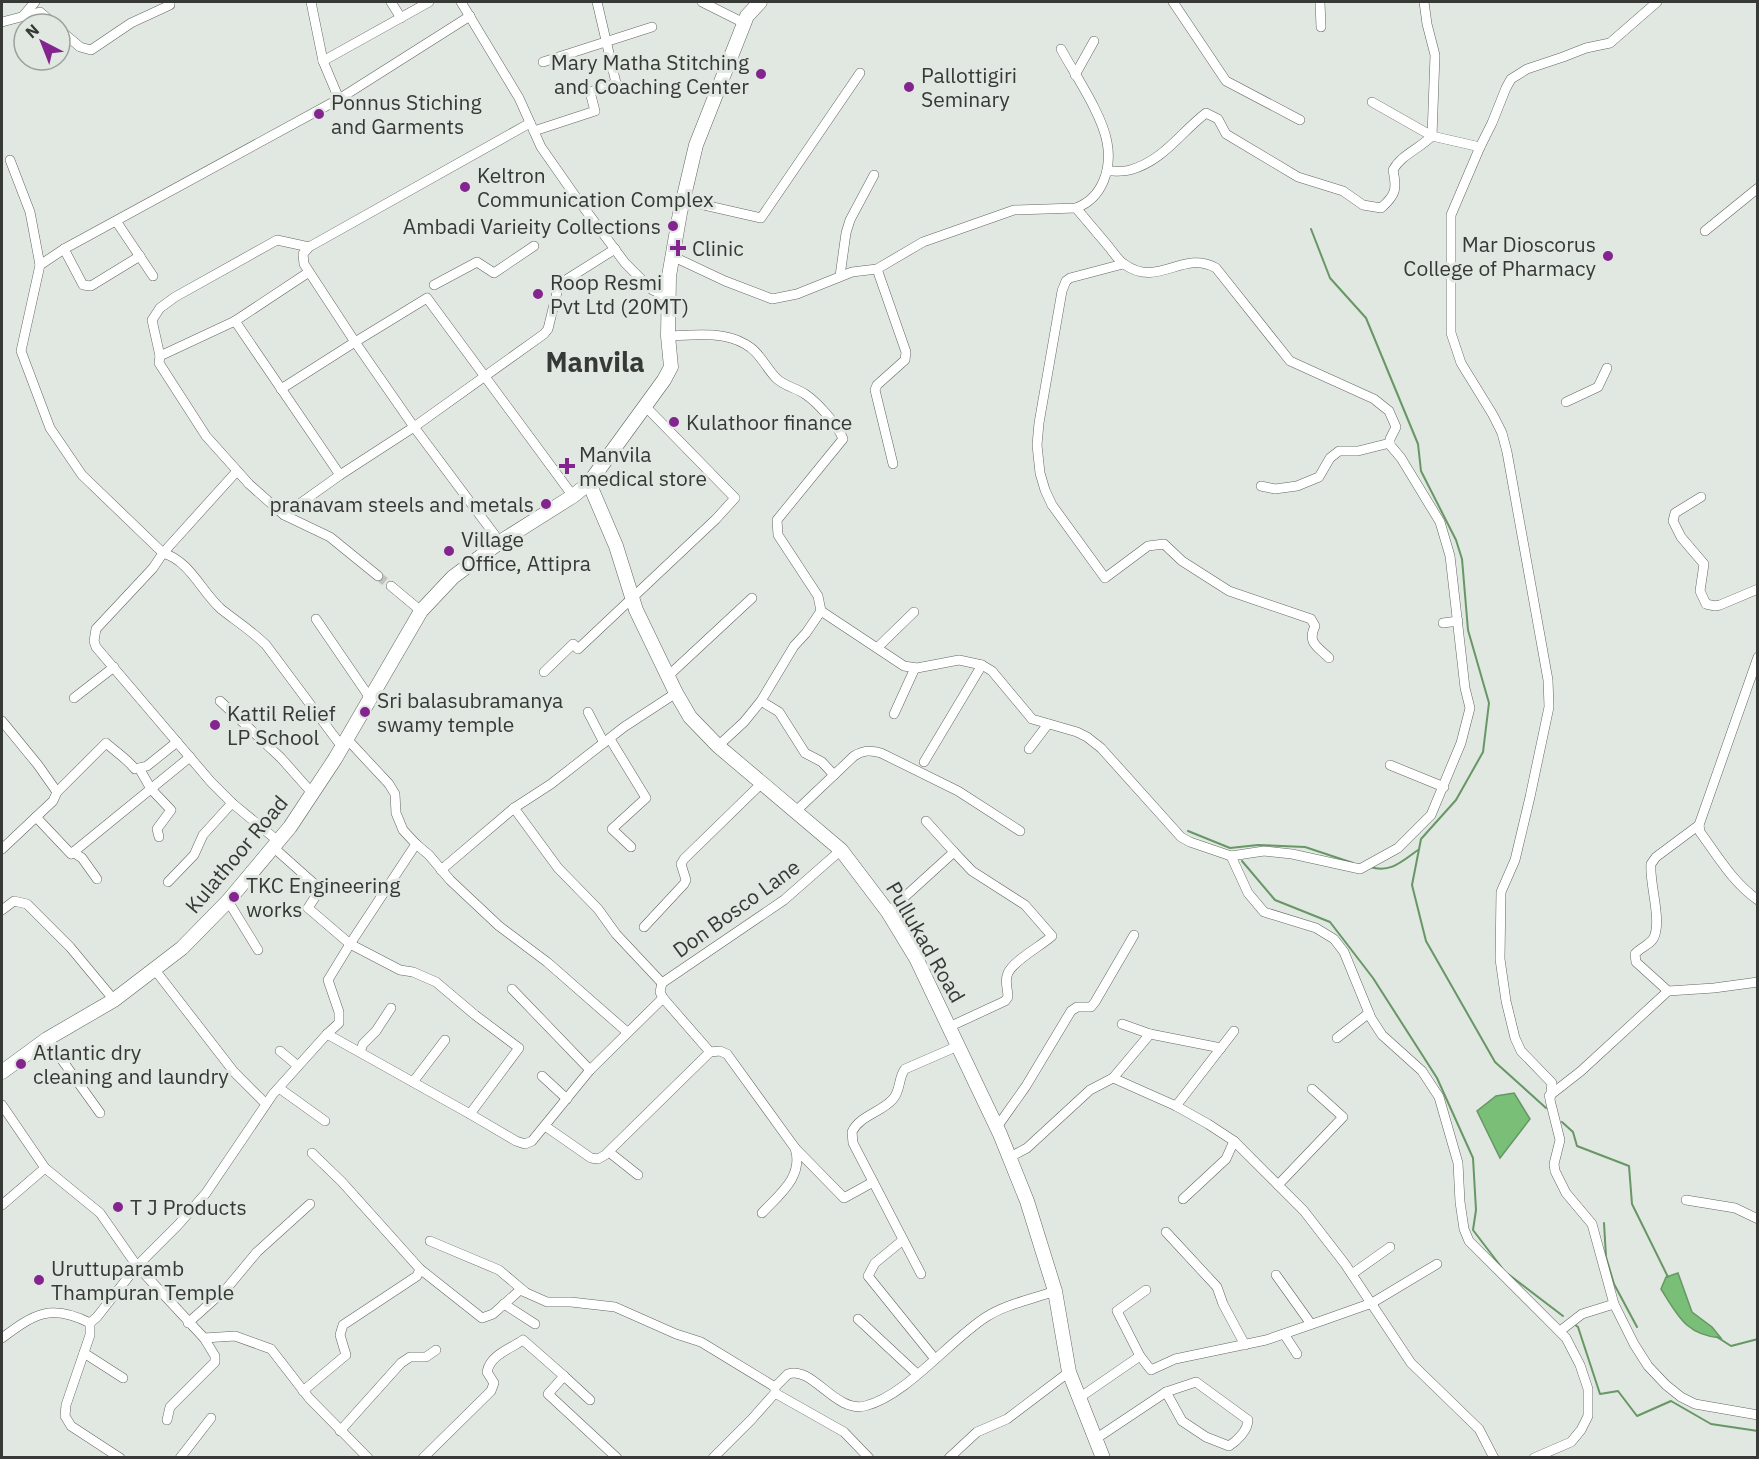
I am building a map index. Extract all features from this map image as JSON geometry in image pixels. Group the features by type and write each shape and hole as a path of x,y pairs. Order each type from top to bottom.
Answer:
{"main road":[{"name":"Kulathoor Road","path":"2,1072 47,1039 114,1000 155,970 182,948 228,901 290,827 345,743 420,611 453,577 500,542 573,496 589,483 645,406 671,368 668,336 669,276 682,200 696,145 747,16 760,2"},
{"name":"Pullukad Road","path":"589,483 616,546 636,610 690,717 718,746 841,850 888,912 916,958 997,1127 1028,1201 1055,1291 1069,1372 1103,1458"}],"street":[{"path":"72,40 80,47 91,50 131,22 171,5 170,2"},
{"path":"311,2 323,61 339,99"},
{"path":"391,2 401,18"},
{"path":"323,61 429,2"},
{"path":"461,2 508,78 541,147 639,279 668,298"},
{"path":"500,542 414,427 355,342 304,264 303,254 309,246 532,127 595,111 590,92 616,83 597,2"},
{"path":"702,2 744,23"},
{"path":"1173,2 1226,81 1300,120"},
{"path":"1320,2 1321,27"},
{"path":"1107,171 1129,171 1156,159 1206,113 1218,119 1226,134 1298,177 1343,190 1363,205 1381,208 1393,198 1396,184 1393,170 1398,160 1422,147 1432,136 1436,55 1427,24 1424,2"},
{"path":"1657,2 1610,43 1586,48 1527,69 1511,79 1451,214 1450,318 1455,348 1461,363 1502,433 1548,680 1549,707 1530,796 1515,860 1501,892 1500,959 1506,1001 1515,1038 1521,1051 1552,1083 1550,1096 1560,1140 1554,1164 1555,1171 1566,1193 1592,1224 1614,1305 1648,1366 1681,1397 1695,1404 1758,1415"},
{"path":"40,265 64,249 339,99 470,16"},
{"path":"543,62 652,27"},
{"path":"1075,75 1094,41"},
{"path":"674,257 725,281 772,298 797,294 843,273 877,269 923,242 1014,210 1076,208 1085,204 1100,190 1106,179 1107,139 1093,107 1061,49"},
{"path":"682,200 761,218 860,73"},
{"path":"1372,102 1432,136 1480,147"},
{"path":"10,160 30,212 40,265 21,351 50,428 82,476 163,553 171,555 183,564 212,600 256,634 345,743 389,784 394,794 396,813 403,830 429,855 450,880 500,926 547,962 627,1032"},
{"path":"843,273 846,233 850,220 874,175"},
{"path":"1705,231 1758,188"},
{"path":"1076,208 1123,264 1148,274 1189,262 1208,263 1216,268 1290,361 1360,392 1389,411 1396,427 1390,443"},
{"path":"116,221 153,276"},
{"path":"309,246 277,240 175,297 160,308 152,320 160,356 159,363 206,436 249,484 284,515 330,537 378,576"},
{"path":"434,285 477,262 494,273 534,246"},
{"path":"64,249 83,285 86,286 91,286 140,256"},
{"path":"284,515 340,474 414,427 543,334 548,329 561,283 615,249"},
{"path":"1123,264 1070,278 1066,281 1062,291 1037,444 1045,490 1052,505 1105,578 1148,546 1164,544 1182,561 1229,591 1311,619 1315,626 1311,636 1312,640 1329,658"},
{"path":"877,269 906,352 904,360 877,385 875,390 893,464"},
{"path":"160,356 235,321 309,272"},
{"path":"281,389 427,298 573,496"},
{"path":"235,321 340,474"},
{"path":"668,336 704,334 745,344 753,350 777,379 806,394 841,433 843,439 777,520 778,535 818,596 821,611 794,646 761,701 744,722 718,746"},
{"path":"1566,402 1598,387 1607,368"},
{"path":"544,672 573,644 578,649 716,519 735,498 645,406"},
{"path":"1261,486 1275,489 1297,486 1318,477 1330,458 1339,451 1358,451 1390,443"},
{"path":"821,611 904,666 915,668 959,660 982,665 992,671 1032,719 1087,737 1101,748 1181,837 1190,842 1231,856 1264,851 1292,854 1360,869 1398,848 1431,815 1461,743 1470,708 1450,556 1440,522 1390,443"},
{"path":"237,471 163,553 153,568 96,629 94,641 96,647 232,803 319,888 308,908 350,944 400,970 413,972 436,982 475,1016 519,1048 470,1114"},
{"path":"1701,497 1676,513 1672,521 1681,537 1704,564 1700,591 1706,604 1720,605 1758,589"},
{"path":"391,586 420,611"},
{"path":"668,677 752,598"},
{"path":"878,647 914,612"},
{"path":"316,619 370,698"},
{"path":"1443,623 1458,621"},
{"path":"1758,657 1699,825 1700,832 1730,872 1750,895 1758,900"},
{"path":"924,762 982,665"},
{"path":"74,698 114,668"},
{"path":"894,714 915,668"},
{"path":"441,870 514,808 551,784 624,727 676,693"},
{"path":"220,701 281,758 312,793"},
{"path":"761,701 779,712 806,753 822,762 834,775"},
{"path":"588,712 646,798 612,829 631,847"},
{"path":"2,722 57,792"},
{"path":"1029,749 1048,724"},
{"path":"2,849 53,801 57,792 106,743 114,751 126,757 135,769 147,766 177,742"},
{"path":"796,811 860,752 881,753 958,791 1020,831"},
{"path":"36,817 71,854 190,757"},
{"path":"1390,765 1444,787"},
{"path":"139,768 152,789 171,810 157,829 159,837"},
{"path":"644,927 684,884 686,880 681,864 684,859 763,782"},
{"path":"168,882 194,855 203,835 232,803"},
{"path":"514,808 558,868 598,909 616,934 662,983"},
{"path":"926,821 972,871 1025,905 1052,936 1008,973 1006,982 1008,997 1005,1001 949,1026"},
{"path":"1668,991 1636,962 1635,958 1635,954 1649,944 1656,933 1651,864 1661,853 1699,825"},
{"path":"120,1458 71,1426 65,1416 66,1405 90,1335 90,1323 137,1266 206,1193 266,1104 339,1023 339,1012 328,980 416,844"},
{"name":"Don Bosco Lane","path":"663,998 660,992 662,983 784,900 841,850"},
{"path":"74,852 82,858 97,879"},
{"path":"888,912 954,852"},
{"path":"1231,856 1248,893 1264,912 1316,928 1334,939 1344,952 1369,1013 1382,1035 1422,1071 1439,1097 1458,1163 1461,1210 1464,1229 1469,1241 1560,1330 1572,1347 1588,1389 1588,1416 1581,1430 1571,1442 1534,1458"},
{"path":"2,910 14,901 27,904 70,947 114,1000"},
{"path":"228,901 258,950"},
{"path":"997,1127 1026,1086 1071,1011 1077,1007 1091,1007 1134,935"},
{"path":"155,970 234,1071 266,1104"},
{"path":"1550,1096 1581,1071 1668,991 1758,982"},
{"path":"512,989 590,1070"},
{"path":"327,1034 525,1144 532,1141 590,1070 663,998 711,1052"},
{"path":"360,1052 363,1044 376,1031 391,1008"},
{"path":"1337,1038 1369,1013"},
{"path":"1122,1024 1150,1034 1221,1048"},
{"path":"1176,1106 1234,1031"},
{"path":"1010,1157 1027,1148 1090,1090 1113,1078 1150,1034"},
{"path":"47,1039 100,1113"},
{"path":"413,1082 445,1040"},
{"path":"921,1274 853,1143 852,1132 854,1128 891,1102 900,1086 902,1072 905,1068 958,1046"},
{"path":"280,1051 298,1066"},
{"path":"545,1126 591,1158 598,1159 609,1152 711,1052 720,1051 727,1054 795,1148 844,1198 873,1182"},
{"path":"542,1076 567,1099"},
{"path":"1113,1078 1176,1106 1234,1141 1304,1211 1372,1302 1411,1363 1479,1429 1494,1458"},
{"path":"279,1089 325,1121"},
{"path":"1278,1185 1342,1117 1312,1089"},
{"path":"2,1106 45,1167 100,1213 137,1266 204,1338 215,1356 215,1362 170,1407 167,1420"},
{"path":"1183,1199 1226,1159 1234,1141"},
{"path":"762,1213 792,1180 797,1161 795,1148"},
{"path":"609,1152 638,1175"},
{"path":"312,1153 342,1182 420,1269 482,1318 488,1317 515,1293 520,1290 524,1291"},
{"path":"2,1205 45,1167"},
{"path":"1686,1200 1735,1208 1758,1219"},
{"path":"188,1323 227,1288 257,1252 310,1204"},
{"path":"1166,1232 1217,1287 1223,1304 1245,1345"},
{"path":"903,1240 875,1263 868,1276 935,1359"},
{"path":"430,1241 499,1270 532,1297 546,1302 571,1302 615,1307 675,1334 701,1342 844,1432 869,1458"},
{"path":"1352,1274 1390,1247"},
{"path":"1146,1290 1117,1311 1140,1356 1151,1370 1175,1359 1245,1345 1284,1334 1372,1302 1437,1264"},
{"path":"303,1391 344,1359 346,1355 340,1335 343,1325 417,1276 420,1269"},
{"path":"1276,1275 1311,1324"},
{"path":"713,1458 751,1420 788,1374 800,1373 842,1402 855,1407 866,1406 889,1395 988,1316 1055,1291"},
{"path":"504,1304 535,1324"},
{"path":"1560,1330 1582,1314 1614,1305"},
{"path":"2,1338 46,1311 74,1315 90,1323"},
{"path":"858,1319 917,1374"},
{"path":"1284,1334 1297,1354"},
{"path":"204,1338 235,1336 271,1349 303,1391 368,1458"},
{"path":"423,1458 491,1391 494,1383 487,1372 488,1366 503,1350 523,1340 590,1400"},
{"path":"340,1431 401,1363 410,1357 426,1357 436,1350"},
{"path":"84,1353 123,1378"},
{"path":"1079,1398 1140,1356"},
{"path":"949,1458 977,1432 1007,1419 1069,1372"},
{"path":"564,1376 548,1394 617,1458"},
{"path":"1094,1440 1166,1392 1196,1382 1242,1414 1248,1420 1248,1426 1229,1446 1214,1441 1182,1421 1166,1392"},
{"path":"180,1458 212,1418"}],"shaded area":[{"path":"1514,1093 1530,1119 1500,1158 1477,1111 1496,1096"},
{"path":"1678,1273 1692,1312 1712,1327 1721,1338 1699,1333 1678,1316 1661,1289 1666,1277"}],"waterway":[{"path":"1311,229 1330,278 1366,318 1418,444 1421,471 1456,540 1462,559 1468,630 1489,703 1483,752 1456,800 1421,839 1412,885 1426,941 1495,1062 1546,1108"},
{"path":"1188,831 1230,848 1258,845 1305,847 1353,863"},
{"path":"1370,867 1384,869 1390,867 1418,850"},
{"path":"1242,861 1275,900 1330,922 1373,978 1437,1078 1473,1158 1476,1210 1473,1230 1502,1268"},
{"path":"1562,1122 1573,1132 1577,1146 1629,1166 1632,1204 1668,1277"},
{"path":"1604,1223 1606,1257 1614,1284 1637,1327"},
{"path":"1508,1274 1563,1316"},
{"path":"1574,1324 1578,1327 1600,1394 1618,1391 1637,1416 1671,1401 1711,1424 1758,1431"},
{"path":"1717,1337 1731,1346 1758,1339"}],"tunnel":[{"path":"378,576 391,586"}],"place":[{"name":"Mary Matha Stitching and Coaching Center","path":"761,74"},
{"name":"Pallottigiri Seminary","path":"909,87"},
{"name":"Ponnus Stiching and Garments","path":"319,114"},
{"name":"Keltron Communication Complex","path":"465,187"},
{"name":"Ambadi Varieity Collections","path":"673,226"},
{"name":"Clinic","path":"678,248"},
{"name":"Mar Dioscorus College of Pharmacy","path":"1608,256"},
{"name":"Roop Resmi Pvt Ltd (20MT)","path":"538,294"},
{"name":"Kulathoor finance","path":"674,422"},
{"name":"Manvila medical store","path":"567,466"},
{"name":"pranavam steels and metals","path":"546,504"},
{"name":"Village Office, Attipra","path":"449,551"},
{"name":"Sri balasubramanya swamy temple","path":"365,712"},
{"name":"Kattil Relief LP School","path":"215,725"},
{"name":"TKC Engineering works","path":"234,897"},
{"name":"Atlantic dry cleaning and laundry","path":"21,1064"},
{"name":"T J Products","path":"118,1207"},
{"name":"Uruttuparamb Thampuran Temple","path":"39,1280"}],"district":[{"name":"Manvila","path":"595,361"}]}
